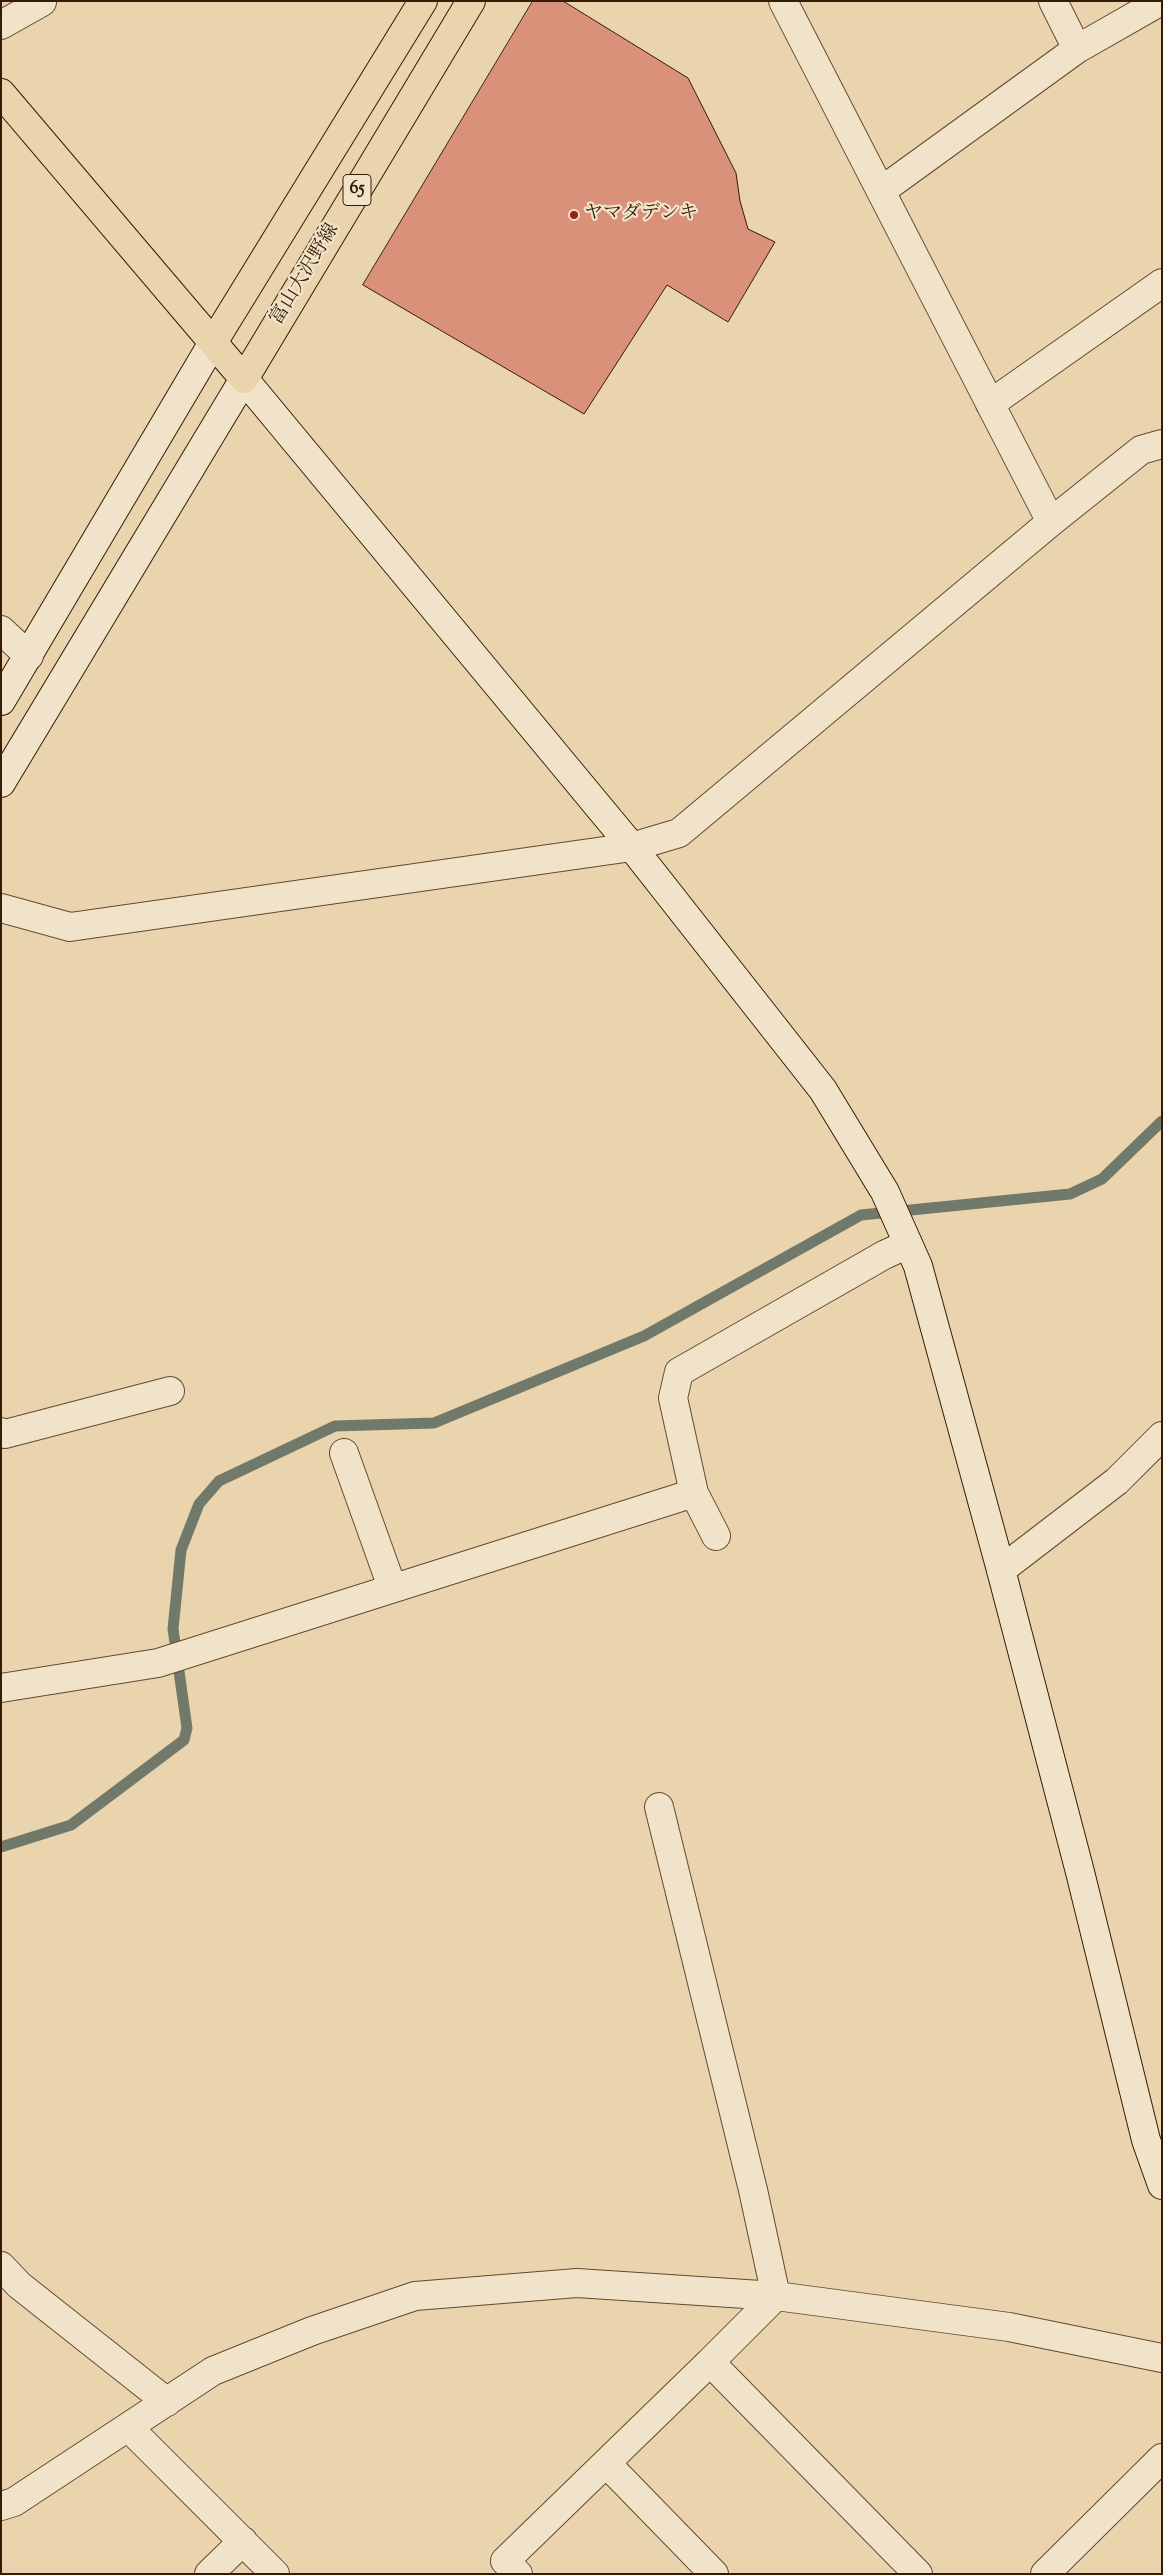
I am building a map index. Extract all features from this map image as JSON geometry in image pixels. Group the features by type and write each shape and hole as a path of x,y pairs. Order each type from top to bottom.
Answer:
{"main road":[{"name":"65","path":"214,341 423,1"},
{"name":"富山大沢野線","path":"244,379 471,1"},
{"path":"1,93 214,341 244,379"}],"street":[{"path":"783,1 1051,522"},
{"path":"1053,1 1077,49"},
{"path":"881,191 1077,49 1161,1"},
{"path":"1,25 44,2"},
{"path":"990,404 1162,283"},
{"path":"1,701 214,341"},
{"path":"1,782 244,379 632,847 823,1090 885,1192 918,1266 1001,1570 1080,1872 1154,2138 1162,2185"},
{"path":"1,908 70,926 632,847 679,833 1051,522 1141,450 1162,444"},
{"path":"1,630 29,656"},
{"path":"716,1536 694,1493 673,1398 679,1372 884,1255 908,1244"},
{"path":"1,1432 4,1434 170,1391"},
{"path":"1001,1570 1117,1481 1162,1436"},
{"path":"344,1452 392,1588"},
{"path":"1,1688 158,1663 694,1493"},
{"path":"658,1806 753,2190 776,2296"},
{"path":"1,2266 19,2285 167,2402"},
{"path":"1,2506 14,2502 213,2371 312,2331 415,2296 577,2283 776,2296 1009,2327 1162,2358"},
{"path":"518,2574 505,2561 776,2296"},
{"path":"710,2362 918,2574"},
{"path":"129,2428 275,2574"},
{"path":"1045,2574 1162,2458"},
{"path":"606,2463 714,2574"},
{"path":"209,2574 242,2541"}],"building":[{"name":"ヤマダデンキ","path":"533,1 563,1 688,78 736,173 740,201 748,229 775,242 728,322 667,285 584,414 363,285"}],"waterway":[{"path":"1,1847 71,1825 184,1740 187,1728 173,1629 181,1550 199,1504 219,1481 335,1426 434,1423 644,1336 861,1215 1070,1194 1102,1179 1162,1121"}],"place":[{"name":"ヤマダデンキ","path":"574,215"}]}
